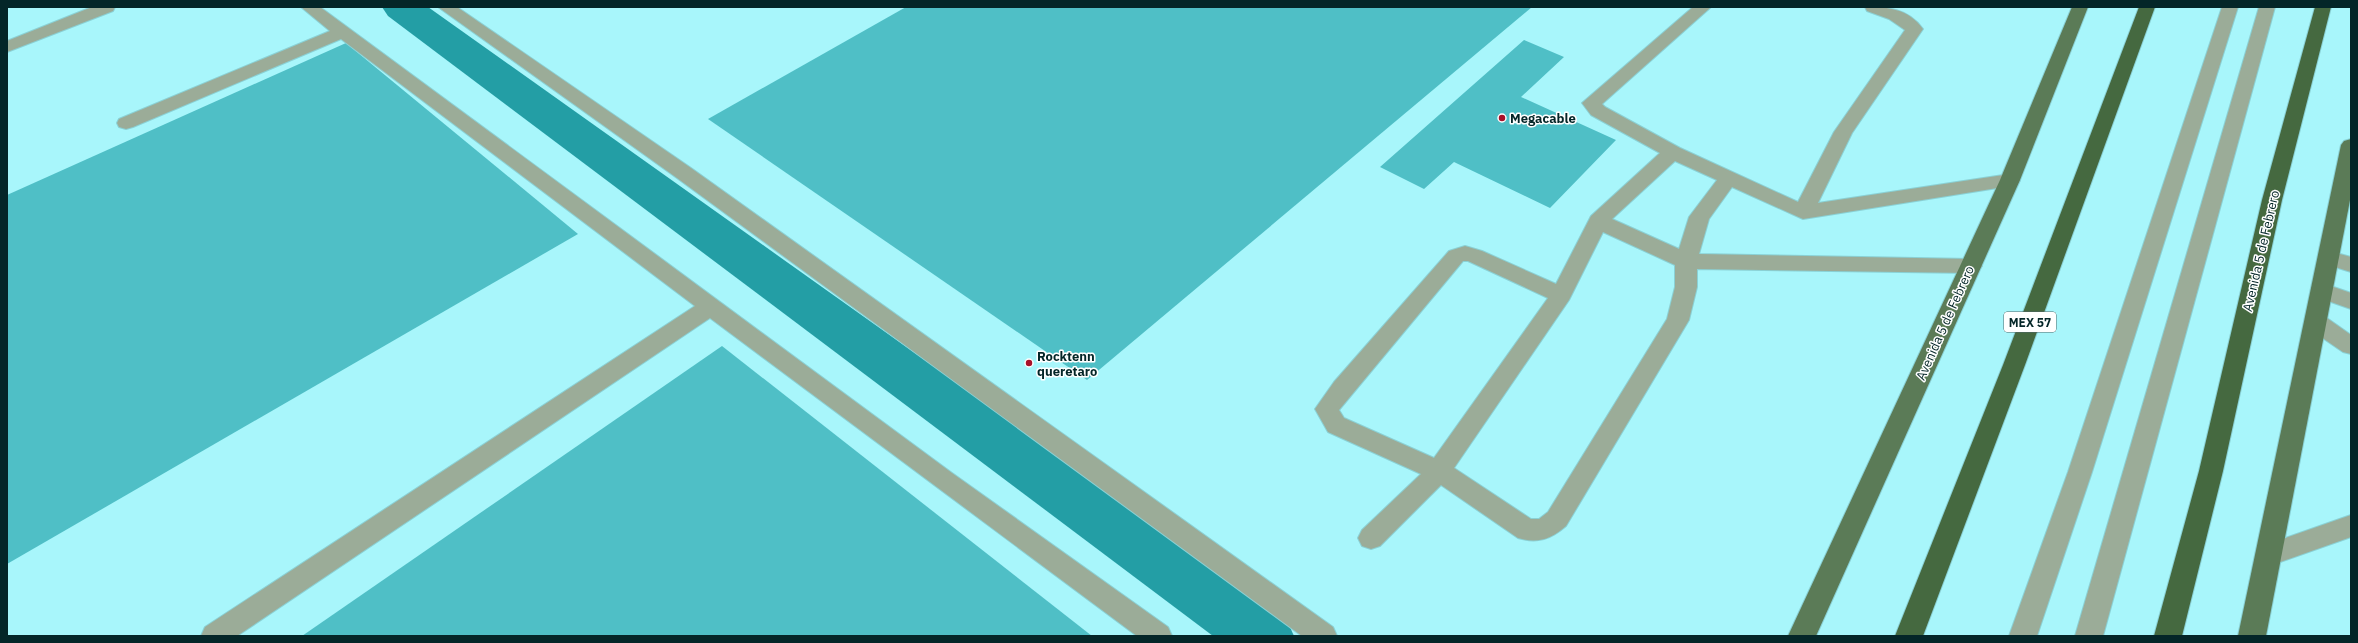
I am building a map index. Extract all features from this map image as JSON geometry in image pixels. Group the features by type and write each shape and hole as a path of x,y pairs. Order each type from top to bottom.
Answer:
{"highway":[{"name":"MEX 57","path":"1909,636 2014,365 2147,7"},
{"name":"Avenida 5 de Febrero","path":"2168,636 2211,471 2272,200 2323,7"}],"main road":[{"name":"Avenida 5 de Febrero","path":"1802,636 2010,180 2080,7"},
{"path":"2252,636 2270,555 2322,291 2350,159"}],"lane":[{"path":"7,47 106,7"},
{"path":"309,7 936,476 1158,636"},
{"path":"446,7 684,173 1323,636"},
{"path":"1703,7 1591,103 1598,111 1673,152 1803,212 2010,180"},
{"path":"1803,212 1842,132 1914,29 1907,21 1896,15 1873,7"},
{"path":"2023,636 2080,472 2230,7"},
{"path":"2089,636 2267,7"},
{"path":"126,123 342,32"},
{"path":"1371,538 1439,471 1561,295 1598,221 1673,152"},
{"path":"1561,295 1475,256 1465,253 1456,256 1342,388 1327,409 1336,424 1439,471 1527,530 1544,530 1557,518 1678,320 1686,286 1686,261 1699,217 1728,178"},
{"path":"1598,221 1686,261 1971,266"},
{"path":"2329,258 2351,265"},
{"path":"2322,291 2351,301"},
{"path":"215,636 710,307"},
{"path":"2316,322 2351,346"},
{"path":"2270,555 2351,526"}],"building":[{"path":"906,7 1532,7 1087,380 708,119"},
{"name":"Megacable","path":"1524,40 1564,57 1521,97 1616,140 1550,208 1454,162 1424,189 1380,167"},
{"path":"346,43 578,234 7,564 7,195"},
{"path":"722,346 1092,636 302,636"}],"waterway":[{"path":"402,7 1262,636"}],"place":[{"name":"Megacable","path":"1502,118"},
{"name":"Rocktenn queretaro","path":"1029,363"}]}
